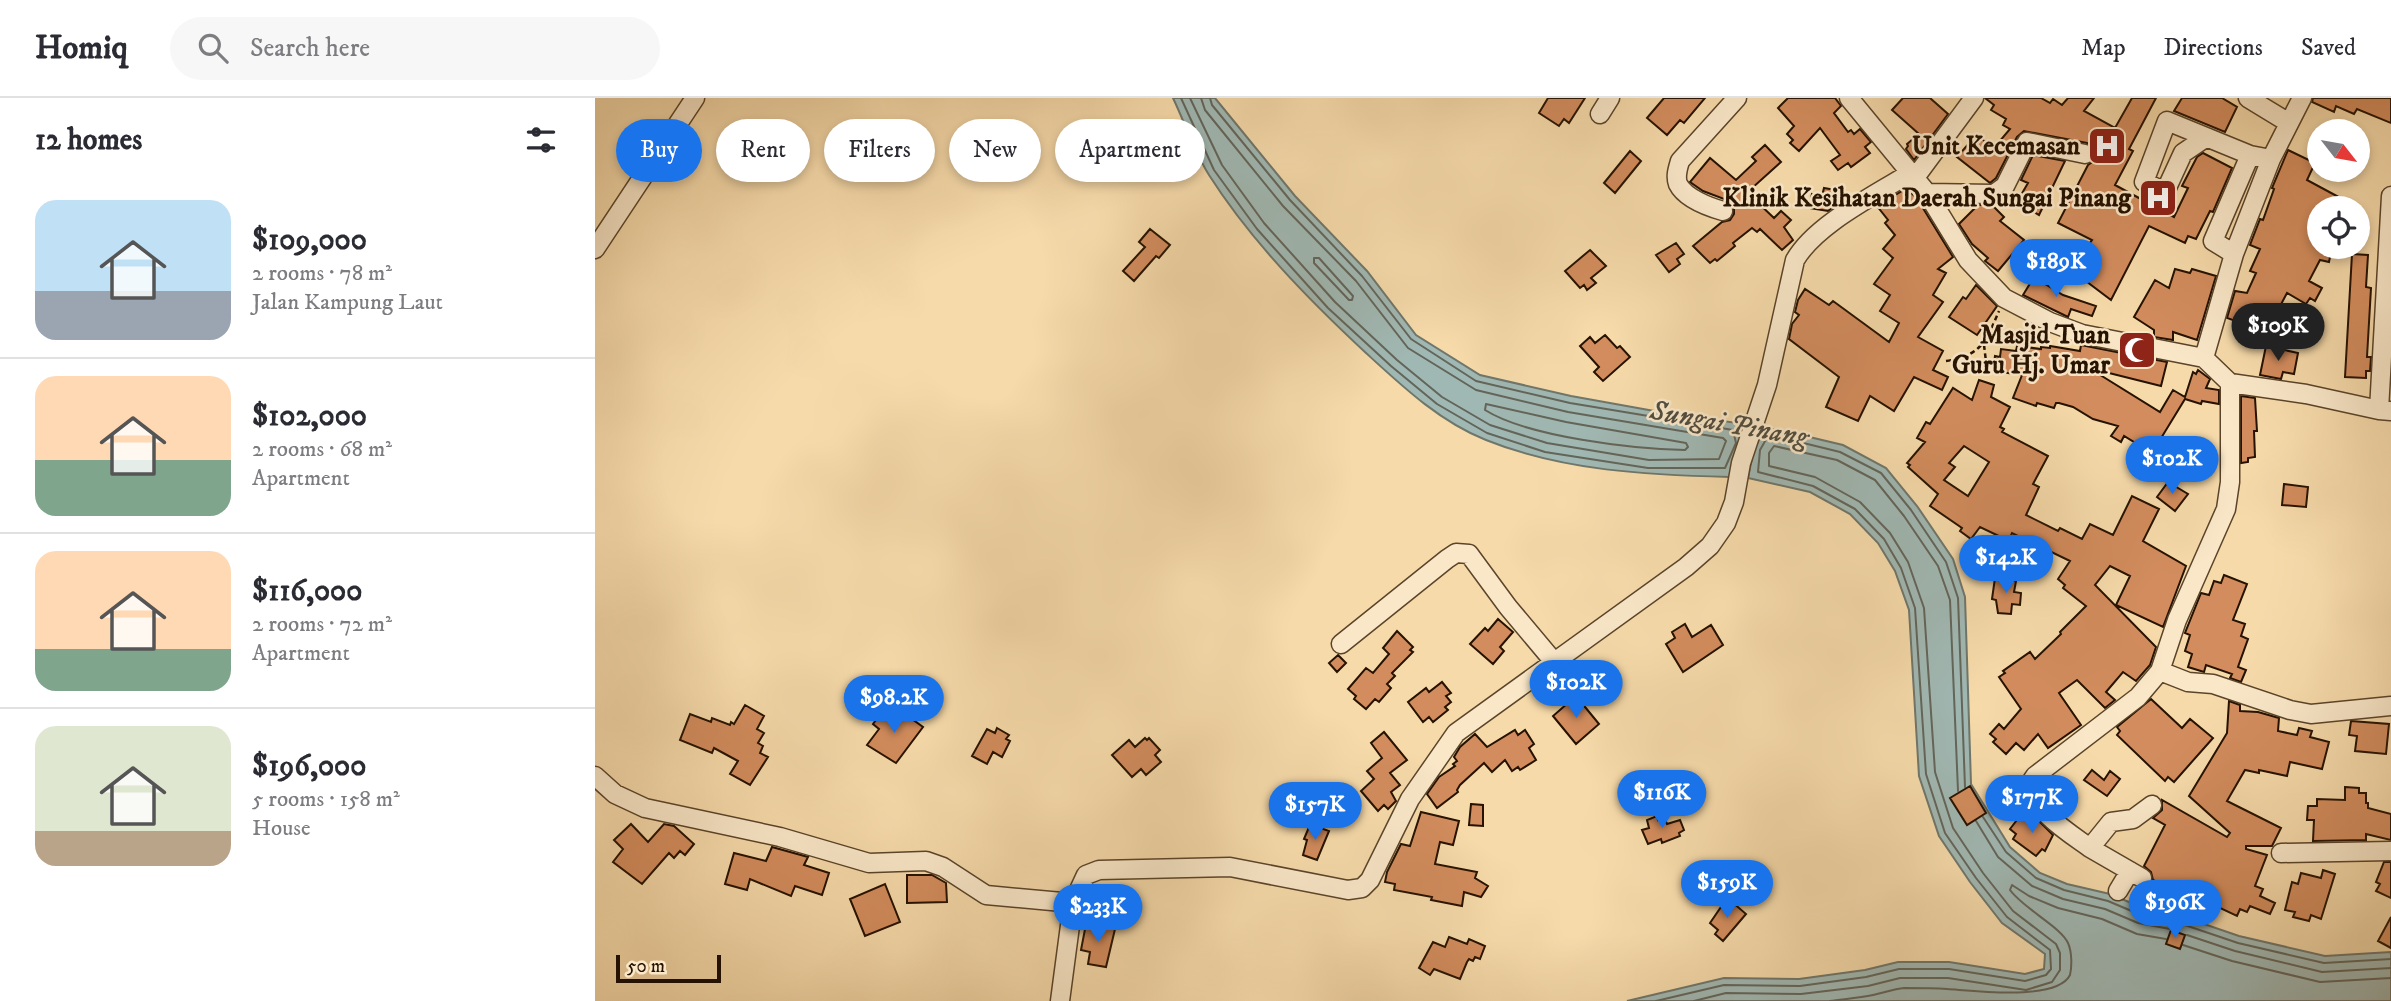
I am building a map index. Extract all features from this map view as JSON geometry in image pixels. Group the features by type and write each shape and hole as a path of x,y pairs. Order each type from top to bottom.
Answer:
{"street":[{"path":"595,249 695,98"},
{"path":"1600,114 1610,98"},
{"path":"1723,211 1695,199 1679,186 1676,174 1680,161 1737,98"},
{"path":"1849,98 1917,182 1968,260 2004,298 2050,322 2082,334 2204,358 2230,383 2306,394 2385,410 2391,196"},
{"path":"1060,1001 1073,903 1086,875 1099,870 1230,867 1348,890 1362,888 1370,880 1410,799 1456,733 1686,567 1710,546 1726,523 1734,502 1741,463 1766,385 1795,260 1802,248 1816,233 1917,182 1974,98"},
{"path":"2248,98 2289,123"},
{"path":"2204,358 2234,254 2271,159 2302,98"},
{"path":"2205,138 2250,155 2271,159"},
{"path":"1917,182 1994,194 2005,186 2027,142 2085,154"},
{"path":"2234,254 2213,241 2250,155"},
{"path":"2118,891 2136,874 2090,848 2061,827 2032,797 2029,785 2035,776 2138,697 2160,671 2176,620 2226,509 2230,482 2230,383"},
{"path":"1341,644 1447,559 1456,553 1469,554 1555,663"},
{"path":"2160,671 2188,682 2213,684 2290,710 2311,714 2391,706"},
{"path":"595,776 615,794 645,808 780,837 869,863 926,861 943,867 986,895 1073,903"},
{"path":"2090,848 2111,822 2133,819 2152,805"},
{"path":"2281,853 2391,850"}],"path":[{"path":"1987,370 1984,345 2004,298"},
{"path":"1946,361 1961,359 1984,345"}],"water":[{"name":"Sungai Pinang","path":"1173,98 1215,98 1295,196 1367,271 1416,335 1480,375 1571,396 1745,424 1741,438 1758,442 1761,428 1780,430 1843,445 1886,468 1917,506 1953,559 1965,597 1971,784 2010,847 2040,873 2067,884 2110,894 2143,908 2169,912 2239,936 2325,956 2391,952 2391,1001 1627,1001 1724,978 1799,979 1865,970 1898,962 1949,962 2025,974 2044,969 2045,954 2002,923 1939,836 1919,776 1909,610 1895,571 1878,543 1850,514 1810,492 1748,478 1753,453 1730,477 1637,473 1575,465 1515,450 1469,432 1437,413 1393,378 1345,333 1302,291 1262,246 1225,199 1205,168 1205,119 1182,119"}],"building":[{"path":"1548,98 1585,98 1569,123 1564,119 1559,126 1539,113"},
{"path":"1664,98 1705,98 1684,123 1680,120 1667,135 1647,118"},
{"path":"1788,98 1835,98 1841,106 1834,113 1848,132 1851,130 1854,134 1860,129 1871,142 1865,147 1870,153 1851,167 1848,163 1838,170 1831,161 1840,155 1820,128 1799,151 1790,143 1793,140 1787,134 1794,126 1778,108"},
{"path":"1903,98 1930,98 1948,114 1914,160 1906,149 1907,144 1919,134 1892,110"},
{"path":"1985,98 2041,98 2050,103 2053,99 2062,105 2068,98 2094,98 2084,111 2115,128 2132,98 2156,98 2129,149 2133,151 2115,185 2174,217 2188,188 2182,186 2197,157 2203,153 2232,168 2213,212 2210,211 2196,239 2188,236 2185,243 2149,226 2111,300 2070,269 2092,240 2058,223 2088,165 2094,161 2096,150 2087,143 2024,131 2017,137 1996,178 1990,183 1957,157 1976,135 1994,148 2010,129 2003,125 2006,119 1991,110 1994,105"},
{"path":"2182,98 2222,98 2237,107 2225,132 2174,111"},
{"path":"2313,98 2391,98 2391,123 2357,109 2354,114 2336,106 2334,112 2312,102"},
{"path":"1765,145 1781,162 1751,189 1757,195 1754,199 1774,218 1781,211 1791,220 1784,227 1793,240 1782,250 1760,229 1757,232 1752,228 1733,243 1735,246 1717,261 1715,259 1710,263 1693,246 1722,222 1730,220 1734,208 1727,200 1703,191 1690,182 1710,158 1736,180 1756,161 1752,157"},
{"path":"2288,150 2307,159 2307,182 2337,196 2307,196 2307,259 2330,259 2329,262 2320,260 2309,281 2322,288 2315,301 2310,298 2306,304 2287,293 2277,312 2263,305 2255,328 2227,318 2235,291 2247,293 2256,273 2250,271 2260,249 2250,245 2260,219 2263,220 2274,189 2272,188"},
{"path":"1630,151 1641,161 1615,193 1604,183"},
{"path":"2033,155 2065,161 2039,215 2017,202 2028,183 2021,180"},
{"path":"1824,188 1836,190 1834,199 1840,200 1839,203 1828,211 1809,208 1812,194 1822,196"},
{"path":"1907,188 1918,200 1953,257 1938,269 1946,273 1933,295 1943,302 1918,337 1943,351 1933,370 1948,377 1942,390 1914,377 1894,411 1870,396 1858,421 1826,407 1839,377 1789,339 1792,324 1799,315 1795,312 1805,289 1829,305 1833,301 1889,342 1899,323 1880,311 1890,295 1874,284 1893,258 1883,249 1895,235 1885,223 1888,220 1877,206"},
{"path":"1978,205 1992,205 2004,217 2000,221 2024,240 1998,271 1985,261 1988,258 1972,244 1959,224"},
{"path":"1150,229 1170,245 1159,258 1156,256 1134,281 1123,271 1145,247 1139,242"},
{"path":"1676,243 1684,254 1677,259 1680,264 1669,272 1656,255"},
{"path":"1590,250 1606,266 1591,278 1596,283 1587,290 1584,285 1580,288 1565,271"},
{"path":"2352,259 2368,259 2366,287 2371,288 2367,357 2371,357 2370,371 2366,371 2366,378 2345,377"},
{"path":"2175,269 2190,273 2192,269 2216,276 2197,340 2173,332 2173,340 2154,337 2154,330 2134,317 2155,280 2169,288"},
{"path":"2034,277 2063,295 2096,306 2092,316 2071,309 2068,317 2023,295"},
{"path":"1976,285 1997,306 1977,335 1949,317 1963,297 1966,299"},
{"path":"1605,335 1630,357 1603,381 1594,372 1599,367 1580,346 1590,337 1595,343"},
{"path":"2081,345 2167,362 2161,386 2089,368 2160,412 2173,390 2185,397 2193,372 2196,374 2198,370 2210,379 2206,388 2219,390 2219,404 2202,401 2201,404 2185,399 2152,453 2124,436 2121,442 2111,436 2118,426 2093,419 2073,407 2059,403 2056,403 2054,408 2037,403 2036,406 2013,398 2022,375 1993,371 1995,356 2000,357 2001,349 2016,351 2017,346 2041,349 2050,346 2080,351"},
{"path":"2266,346 2298,353 2294,374 2283,372 2281,379 2260,375"},
{"path":"1979,380 1994,385 1991,397 2010,407 2000,427 2004,429 2002,432 2048,456 2033,484 2039,487 2026,515 2058,531 2060,528 2082,539 2090,524 2113,535 2132,496 2159,509 2143,541 2186,566 2163,627 2116,605 2130,576 2110,566 2095,585 2156,647 2150,665 2136,681 2123,672 2106,692 2115,700 2105,708 2077,680 2059,693 2081,725 2048,748 2038,734 2024,750 2016,743 2006,754 1993,742 1996,739 1990,734 1999,724 2004,729 2021,709 1999,677 2005,673 2003,671 2030,652 2035,659 2086,606 2063,588 2065,585 2058,579 2070,561 2012,533 2010,538 2005,539 1980,527 1971,539 1960,531 1962,528 1930,506 1938,494 1908,467 1910,465 1907,463 1925,442 1917,438 1926,422 1930,424 1953,388 1972,400","holes":["1964,446 1989,462 1968,496 1944,480 1955,467 1949,463"]},
{"path":"2241,396 2255,398 2257,431 2254,431 2255,457 2241,463"},
{"path":"2168,482 2188,494 2175,511 2157,497"},
{"path":"2284,484 2308,487 2306,507 2282,505"},
{"path":"2224,575 2247,584 2233,620 2245,624 2241,636 2248,639 2238,667 2246,670 2241,682 2230,678 2232,674 2206,665 2204,672 2188,667 2192,654 2185,651 2190,635 2185,633 2201,593 2209,595 2214,581 2221,583"},
{"path":"1995,578 2016,581 2014,592 2021,593 2020,605 2012,604 2011,614 1998,613 1996,600 1992,599"},
{"path":"1498,619 1513,632 1500,647 1504,651 1493,664 1470,644 1485,628 1488,631"},
{"path":"1685,624 1692,637 1711,625 1723,645 1683,672 1666,644 1675,638 1672,632"},
{"path":"1397,631 1413,647 1410,650 1413,652 1392,673 1395,676 1387,684 1391,688 1379,702 1375,699 1366,709 1354,699 1356,696 1348,689 1366,668 1373,673 1389,654 1383,648"},
{"path":"1338,655 1346,663 1337,672 1329,663"},
{"path":"1442,682 1451,693 1446,696 1451,702 1445,707 1448,710 1433,722 1429,717 1423,722 1408,702 1426,688 1429,692"},
{"path":"1576,696 1599,724 1576,744 1553,716"},
{"path":"2151,699 2182,728 2190,719 2213,738 2174,782 2168,777 2165,781 2117,735 2120,731 2117,727"},
{"path":"2229,701 2240,705 2240,711 2258,712 2279,718 2278,731 2297,735 2299,728 2312,731 2310,737 2329,742 2322,769 2290,762 2287,776 2245,770 2227,801 2281,828 2272,846 2246,846 2246,849 2267,855 2255,886 2263,889 2260,896 2275,903 2270,914 2250,906 2247,912 2240,909 2237,916 2182,890 2180,894 2153,880 2151,872 2144,866 2165,825 2153,818 2162,810 2162,800 2227,837 2230,833 2189,796 2227,733"},
{"path":"745,705 764,716 757,729 764,733 758,743 763,746 760,753 768,757 750,785 730,774 738,761 714,748 712,753 680,740 690,714 711,722 712,718 730,725 731,722 734,724"},
{"path":"885,708 901,720 905,714 923,727 896,763 867,745 879,729 873,724"},
{"path":"2351,721 2389,724 2386,754 2355,751 2357,736 2349,735"},
{"path":"997,728 1009,735 1006,739 1010,741 1002,757 993,752 987,764 972,756 987,729 995,733"},
{"path":"1515,730 1518,735 1525,730 1534,744 1529,748 1536,760 1520,770 1518,767 1512,771 1505,760 1492,772 1484,763 1460,785 1458,792 1437,808 1427,794 1439,777 1455,766 1453,764 1457,761 1454,757 1460,747 1475,734 1487,747"},
{"path":"1384,732 1407,760 1390,773 1400,785 1391,792 1396,801 1388,809 1384,805 1378,811 1361,791 1374,779 1367,771 1382,758 1371,743"},
{"path":"1145,738 1149,738 1160,750 1155,755 1161,762 1146,775 1141,769 1132,777 1112,755 1129,740 1135,747"},
{"path":"2092,770 2104,780 2110,771 2120,779 2107,796 2084,780"},
{"path":"1970,786 1986,813 1967,825 1950,798"},
{"path":"2345,787 2359,788 2359,793 2366,793 2368,808 2391,814 2391,840 2366,834 2366,840 2313,841 2314,820 2307,820 2308,806 2317,806 2317,799 2345,800"},
{"path":"1471,804 1483,805 1483,826 1469,825"},
{"path":"1421,812 1459,821 1453,845 1440,842 1435,864 1477,872 1475,878 1488,886 1481,897 1464,892 1462,906 1394,890 1395,884 1385,882 1401,844 1410,846"},
{"path":"2032,814 2053,835 2045,851 2042,849 2036,856 2013,839 2016,834 2010,829 2020,816 2027,821"},
{"path":"1657,816 1658,820 1664,817 1667,824 1680,820 1684,830 1679,833 1680,836 1662,843 1661,839 1648,844 1642,830 1649,828 1647,820"},
{"path":"631,824 648,842 664,824 674,826 694,844 685,855 680,851 674,858 669,853 642,884 613,862 623,849 614,840"},
{"path":"1312,825 1329,831 1317,860 1303,855 1307,840 1304,839"},
{"path":"772,847 808,857 804,865 829,873 822,895 795,886 791,896 750,879 747,890 725,884 734,853 766,861"},
{"path":"2384,862 2391,862 2391,898 2376,891 2380,884 2376,882"},
{"path":"2323,870 2335,874 2321,919 2311,915 2309,921 2293,917 2295,912 2285,910 2292,882 2298,884 2301,873 2321,878"},
{"path":"907,875 932,875 946,883 947,902 907,903"},
{"path":"885,884 900,922 865,936 850,899"},
{"path":"1731,901 1746,914 1723,941 1715,934 1718,930 1710,923 1721,907 1724,909"},
{"path":"2391,917 2391,948 2378,941"},
{"path":"1086,924 1115,929 1106,967 1088,964 1090,952 1081,950"},
{"path":"2171,930 2185,935 2180,949 2166,944"},
{"path":"1449,937 1467,944 1469,939 1485,946 1480,959 1469,959 1460,979 1434,969 1430,975 1419,968 1433,942 1445,947"}],"place":[{"name":"Unit Kecemasan","path":"2107,146"},
{"name":"Klinik Kesihatan Daerah Sungai Pinang","path":"2158,198"},
{"name":"Masjid Tuan Guru Hj. Umar","path":"2137,350"}]}
